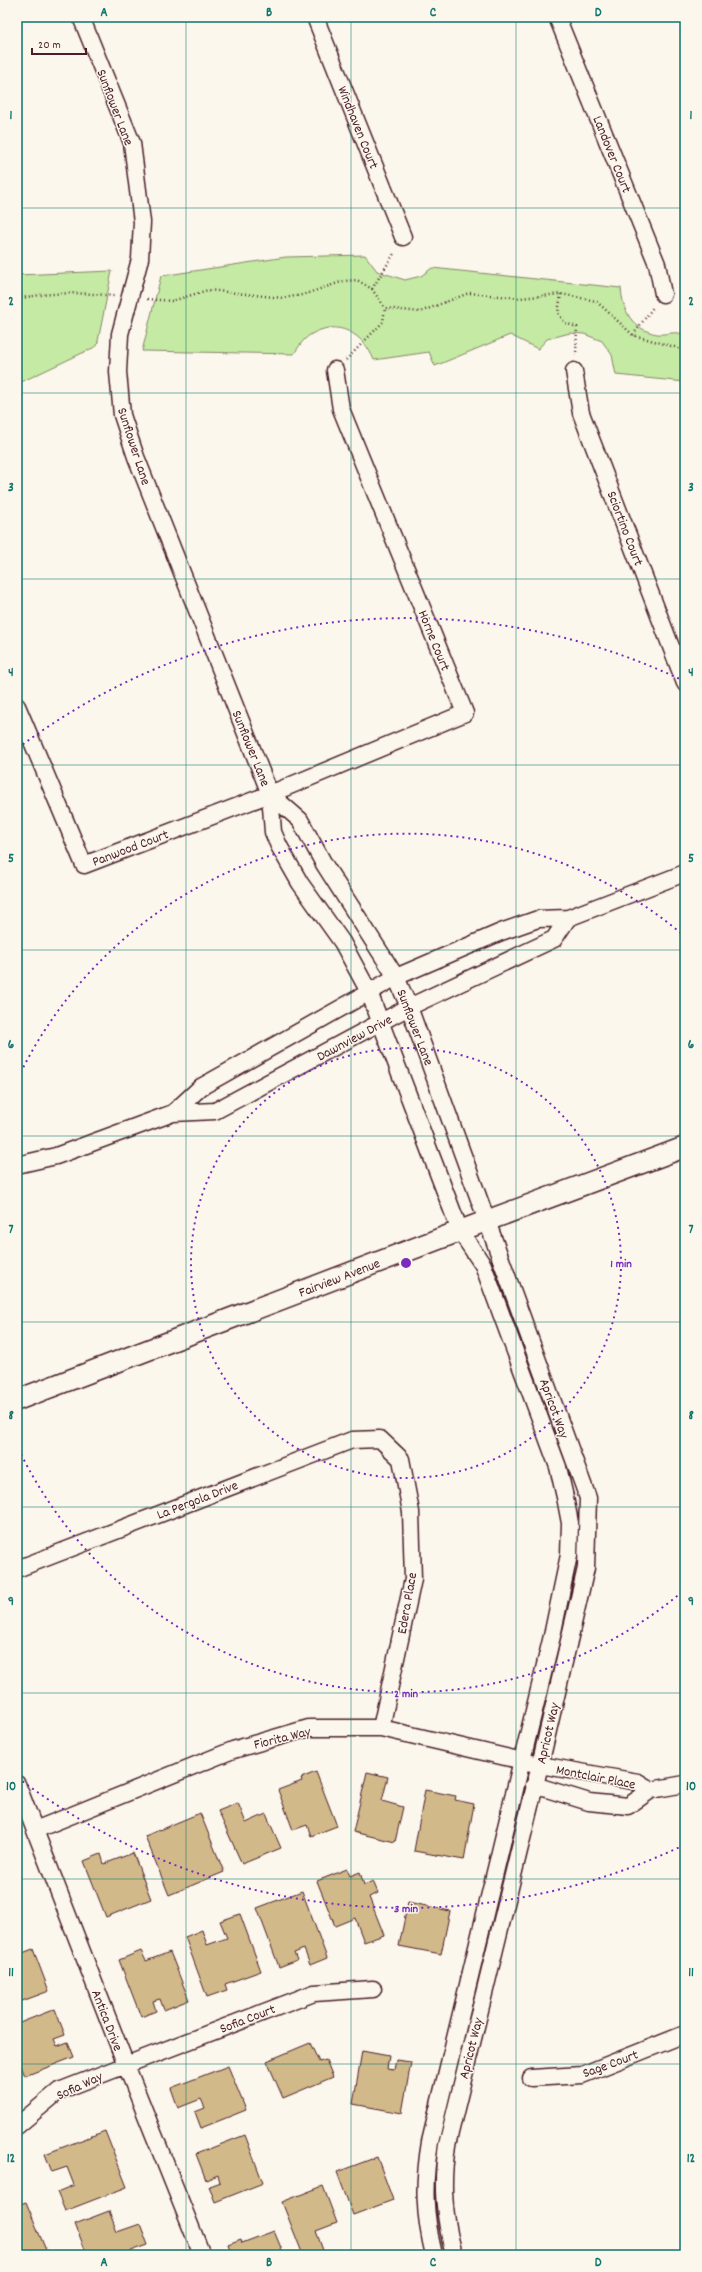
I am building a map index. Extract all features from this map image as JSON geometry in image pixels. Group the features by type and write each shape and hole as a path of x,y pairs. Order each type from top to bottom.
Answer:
{"street":[{"name":"Windhaven Court","path":"314,17 404,237"},
{"name":"Landover Court","path":"557,17 657,264 663,294"},
{"name":"Sunflower Lane","path":"85,18 132,143 142,222 140,259 120,334 118,372 122,415 136,458 270,794 273,832 279,846 300,883 342,942 369,992 382,1022 460,1231"},
{"name":"Horne Court","path":"270,794 464,713 341,409 335,370"},
{"name":"Sciortino Court","path":"574,371 581,413 685,683"},
{"name":"Panwood Court","path":"17,706 84,865 270,794"},
{"name":"Sunflower Lane","path":"270,794 300,820 324,864 396,977 409,1007 486,1221"},
{"name":"Dawnview Drive","path":"174,1113 201,1087 396,977 501,932 538,919 568,918 685,873"},
{"name":"Dawnview Drive","path":"17,1165 56,1156 174,1113 214,1111 409,1007 554,939 568,918"},
{"name":"Fairview Avenue","path":"17,1400 486,1221 685,1147"},
{"name":"Apricot Way","path":"454,2255 445,2219 443,2174 447,2145 540,1765 586,1568 588,1498 486,1221"},
{"name":"Apricot Way","path":"434,2255 425,2206 424,2177 430,2142 522,1761 569,1555 570,1523 558,1467 482,1265 460,1231"},
{"name":"La Pergola Drive","path":"17,1569 352,1440 380,1439"},
{"name":"Edera Place","path":"380,1439 401,1459 411,1512 413,1579 381,1728"},
{"name":"Fiorita Way","path":"35,1830 233,1750 309,1728 381,1728 540,1765"},
{"name":"Montclair Place","path":"540,1765 638,1782 651,1790"},
{"name":"Antica Drive","path":"17,1784 126,2065 202,2255"},
{"name":"Montclair Place","path":"534,1785 589,1802 628,1806 651,1790 685,1784"},
{"name":"Sofia Court","path":"126,2065 314,1993 373,1989"},
{"name":"Sage Court","path":"531,2078 582,2075 685,2034"},
{"name":"Sofia Way","path":"17,2126 59,2092 126,2065"}],"path":[{"path":"372,289 404,237"},
{"path":"17,299 37,294 89,293 172,301 208,290 283,298 302,295 344,281 357,280 372,289 385,308 383,322 335,370"},
{"path":"385,308 420,312 469,293 520,298 561,294 596,301 633,335 685,350"},
{"path":"561,294 558,313 565,323 577,327 578,337 574,371"},
{"path":"633,335 663,294"}],"green space":[{"path":"365,255 377,271 405,280 421,276 432,268 621,288 624,305 630,318 635,324 648,332 657,334 675,333 685,335 685,382 616,375 612,355 602,341 584,334 570,333 547,339 538,349 510,335 435,366 429,352 374,360 363,342 348,331 339,328 320,330 310,335 303,341 294,354 142,351 161,276 286,257"},
{"path":"112,271 97,346 17,384 17,275"}],"building":[{"path":"17,224 21,251 18,251 17,259"},
{"path":"316,1772 337,1826 311,1836 307,1825 293,1830 278,1790 302,1781 301,1778"},
{"path":"367,1772 388,1777 382,1801 403,1807 395,1842 353,1832"},
{"path":"425,1790 456,1796 455,1800 474,1804 464,1860 414,1851"},
{"path":"238,1803 246,1823 266,1814 281,1848 242,1864 218,1811"},
{"path":"200,1813 224,1872 169,1895 145,1836"},
{"path":"133,1853 151,1899 106,1917 84,1861 101,1854 104,1864"},
{"path":"347,1869 350,1876 360,1872 364,1885 373,1881 378,1893 369,1897 384,1935 364,1942 355,1918 335,1926 317,1881"},
{"path":"302,1891 327,1958 310,1965 304,1949 294,1953 297,1960 279,1967 257,1908"},
{"path":"408,1902 450,1911 441,1954 399,1946"},
{"path":"240,1914 261,1971 225,1984 227,1990 207,1997 185,1937 202,1930 207,1945 227,1938 220,1921"},
{"path":"33,1949 49,1991 17,2003 17,1955"},
{"path":"141,1951 146,1961 170,1952 189,2000 164,2010 160,1999 153,2001 156,2011 141,2017 119,1960"},
{"path":"55,2009 65,2035 54,2039 57,2046 68,2042 74,2057 25,2076 17,2056 17,2024"},
{"path":"310,2043 319,2062 326,2060 333,2077 283,2098 267,2061"},
{"path":"362,2051 389,2056 387,2069 394,2070 396,2060 411,2062 402,2113 353,2104"},
{"path":"228,2066 246,2110 201,2128 195,2112 205,2108 201,2099 178,2108 171,2088"},
{"path":"105,2131 127,2187 65,2211 57,2192 74,2185 67,2167 52,2172 45,2154"},
{"path":"245,2135 263,2183 215,2202 209,2186 220,2182 218,2175 206,2180 196,2154"},
{"path":"377,2157 393,2200 353,2215 337,2172"},
{"path":"323,2186 337,2223 316,2231 324,2253 303,2255 282,2202"},
{"path":"26,2202 48,2255 17,2255 17,2205"},
{"path":"109,2211 117,2232 140,2224 148,2245 120,2255 87,2255 75,2224"},
{"path":"274,2231 284,2255 232,2255 228,2244 241,2239 242,2243"}]}
